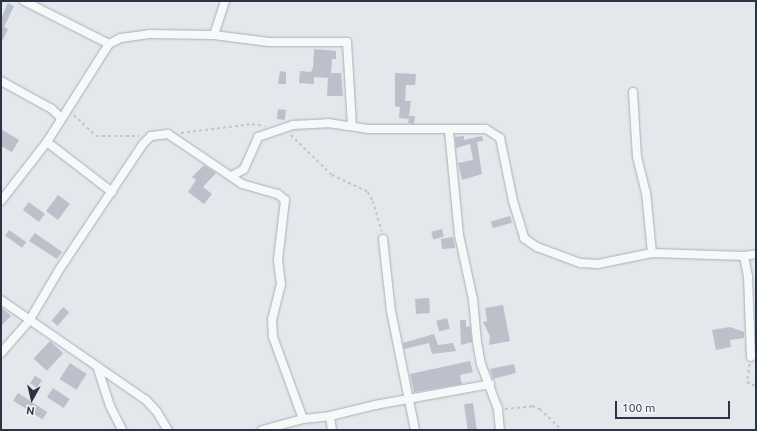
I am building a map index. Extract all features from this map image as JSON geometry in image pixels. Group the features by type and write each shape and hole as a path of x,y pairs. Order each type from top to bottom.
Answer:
{"street":[{"path":"24,1 109,44"},
{"path":"214,35 225,1"},
{"path":"1,201 47,142 67,107 109,44 121,38 149,34 214,35 269,42 347,42 352,126"},
{"path":"1,81 52,109 61,118"},
{"path":"633,92 637,157 646,192 652,254"},
{"path":"232,176 244,169 258,137 280,128 328,123 368,129 449,131 486,129 500,138 513,201 524,238 537,247 580,263 598,264 652,254 744,256 756,254"},
{"path":"449,131 459,235 473,299 481,364 490,384 498,409 500,430"},
{"path":"1,353 29,320 59,270 143,144 151,136 168,134 242,184 278,194 285,200 278,260 281,284 272,320 273,337 303,419"},
{"path":"47,142 112,192"},
{"path":"383,239 391,311 410,399 415,430"},
{"path":"744,256 748,276 751,357"},
{"path":"1,300 98,369 146,400 157,412 168,430"},
{"path":"98,369 110,406 122,430"},
{"path":"262,430 303,419 330,416 375,405 490,384"},
{"path":"330,416 332,430"}],"path":[{"path":"67,107 88,130 96,136 151,136"},
{"path":"168,134 252,124 280,128 293,136 332,175 368,192 381,222 383,239"},
{"path":"751,357 747,382 756,386"},
{"path":"498,409 532,406 540,409 562,430"}],"building":[{"path":"8,3 14,6 4,27 8,29 1,44 1,19"},
{"path":"314,49 336,51 336,59 332,59 331,73 341,73 343,96 327,96 328,78 314,77 314,84 299,83 300,71 311,72 313,68"},
{"path":"280,71 286,72 286,84 278,84"},
{"path":"395,73 416,74 415,85 406,85 405,101 411,101 409,116 415,116 414,124 408,123 409,119 399,118 400,107 395,106"},
{"path":"278,109 286,110 285,120 277,119"},
{"path":"1,129 19,140 12,152 1,146"},
{"path":"464,136 464,140 482,136 483,141 477,142 482,174 462,180 458,163 473,160 470,144 456,148 455,137"},
{"path":"204,165 216,173 203,187 212,194 204,204 188,192 196,180 192,177"},
{"path":"58,195 70,204 58,220 46,211"},
{"path":"29,202 45,214 39,222 23,210"},
{"path":"510,216 512,223 493,228 491,222"},
{"path":"442,229 444,237 433,239 431,232"},
{"path":"9,230 26,242 22,248 5,236"},
{"path":"35,233 62,252 57,259 29,241"},
{"path":"453,237 455,248 442,249 441,239"},
{"path":"429,298 430,313 416,314 415,299"},
{"path":"503,305 510,341 489,345 490,336 483,322 487,321 485,308"},
{"path":"1,307 11,316 1,326"},
{"path":"63,307 69,312 58,326 51,321"},
{"path":"447,318 450,329 439,331 436,321"},
{"path":"460,320 466,320 466,327 470,326 472,342 461,345"},
{"path":"730,327 744,332 744,338 730,340 731,347 716,350 712,330"},
{"path":"434,334 438,345 453,343 456,351 432,354 429,343 404,349 403,343"},
{"path":"50,341 63,353 47,371 34,359"},
{"path":"470,361 473,372 460,375 462,384 414,392 410,374"},
{"path":"70,363 87,374 76,390 60,379"},
{"path":"514,364 516,373 493,379 490,369"},
{"path":"35,376 42,380 37,388 30,383"},
{"path":"53,388 70,399 64,408 47,397"},
{"path":"18,393 47,412 42,420 13,401"},
{"path":"473,403 477,430 468,430 464,404"}]}
